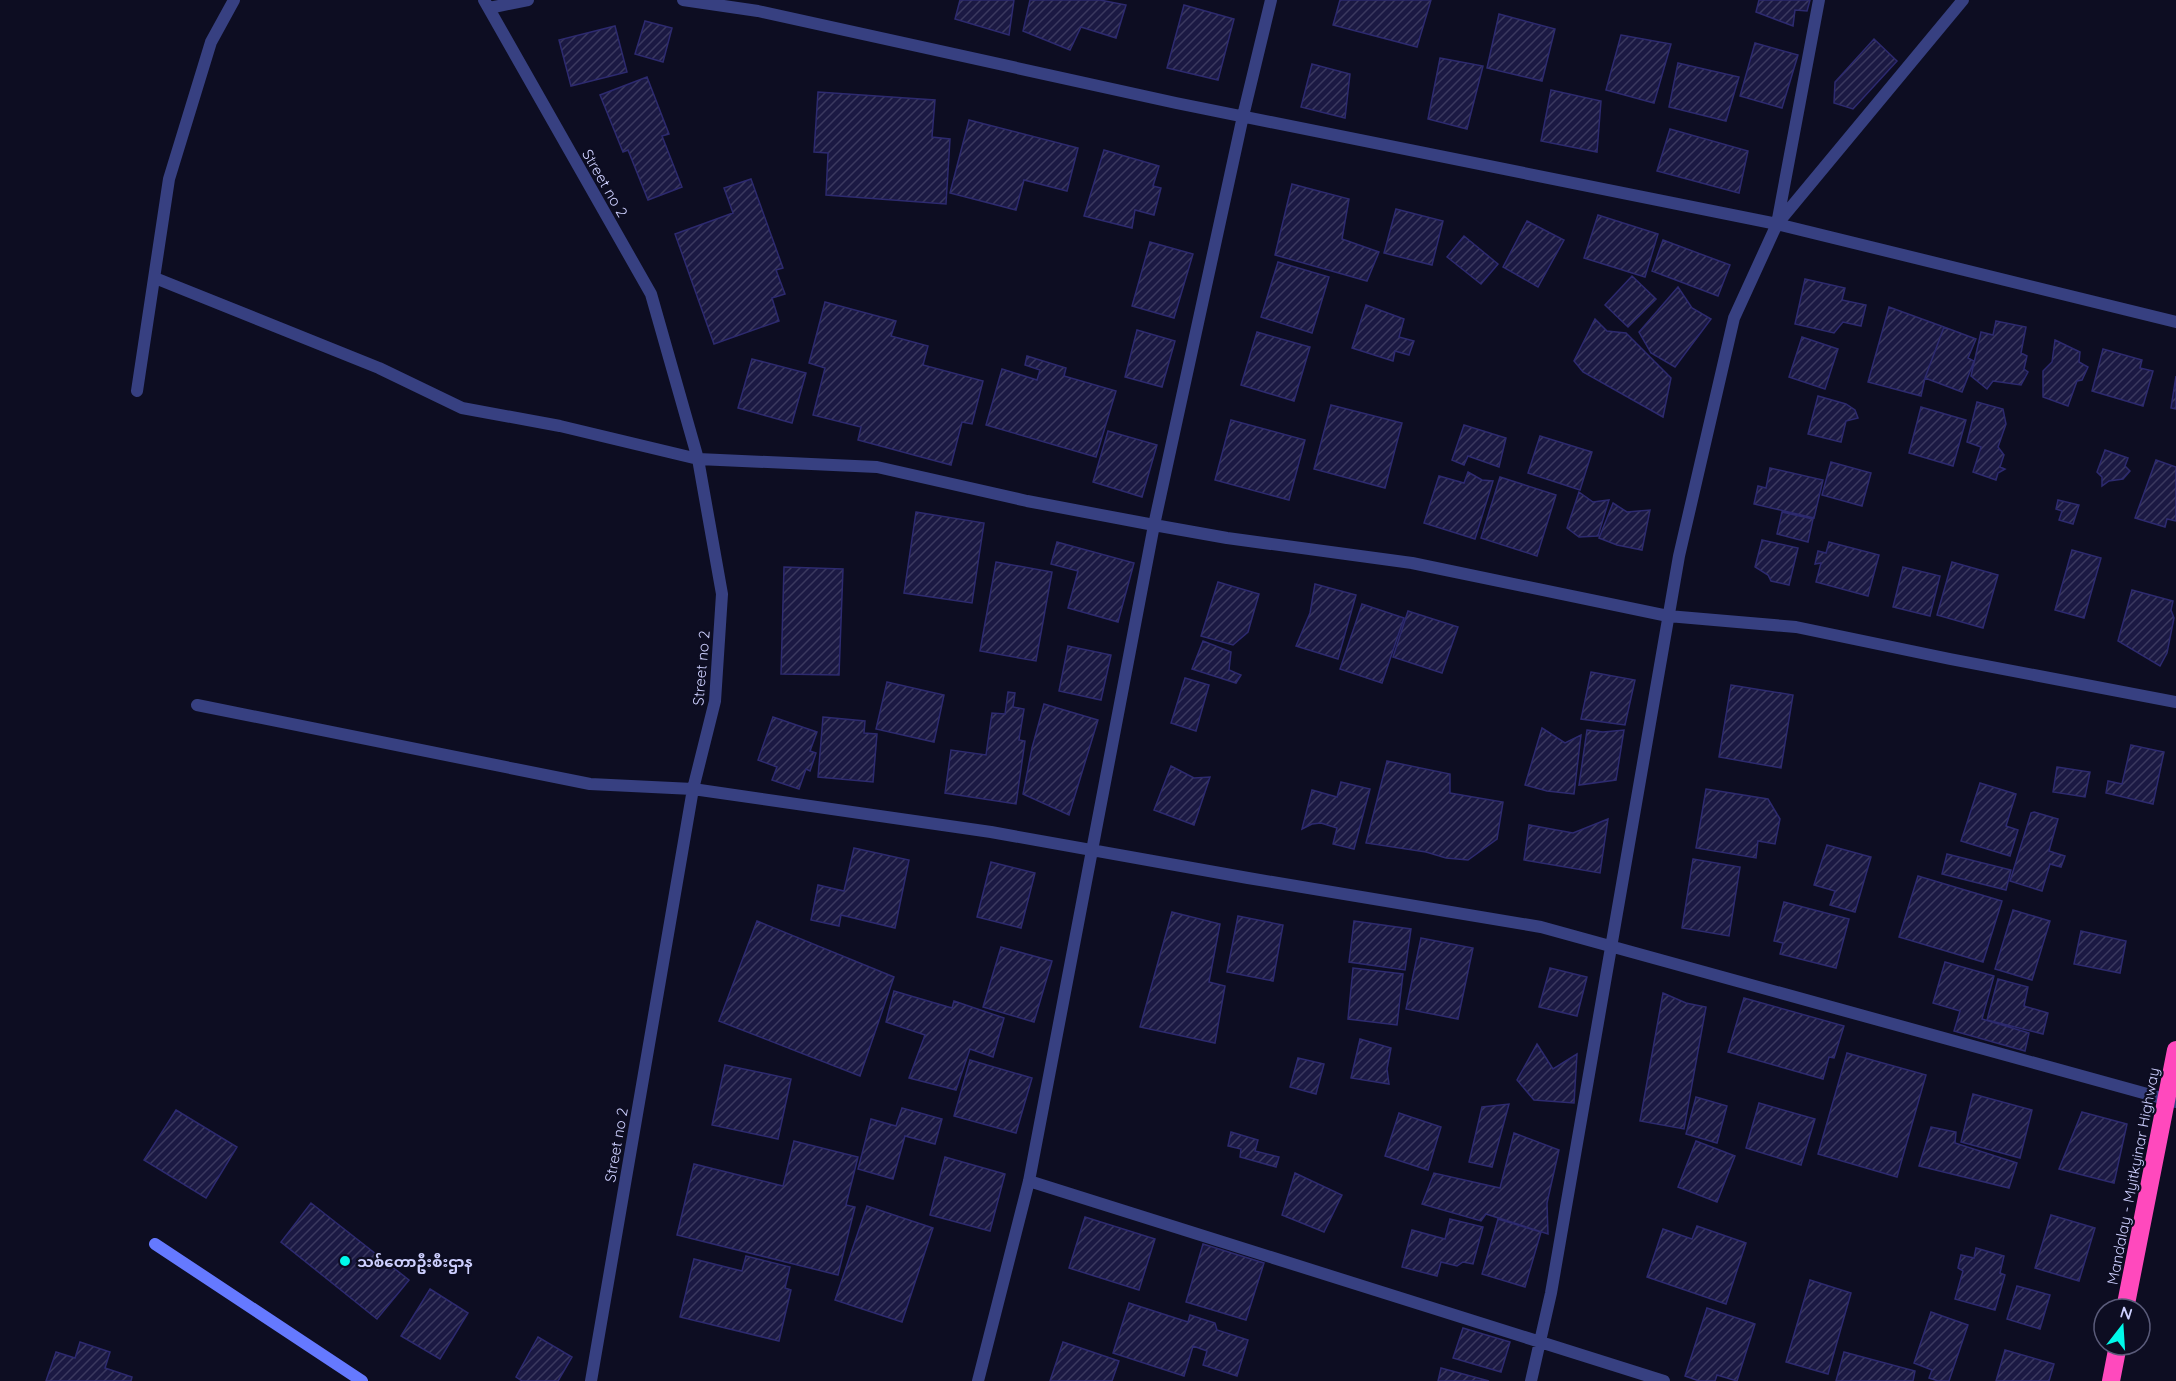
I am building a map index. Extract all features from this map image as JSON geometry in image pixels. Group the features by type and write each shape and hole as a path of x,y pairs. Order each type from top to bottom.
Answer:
{"highway":[{"name":"Mandalay - Myitkyinar Highway","path":"2128,1297 2171,1101 2176,1050"},
{"path":"2111,1381 2116,1357"}],"main road":[{"path":"155,1244 361,1381"}],"street":[{"path":"137,391 169,179 212,42 234,0"},
{"path":"487,4 528,0"},
{"path":"683,0 758,11 1176,103 1777,224 2176,321"},
{"path":"978,1381 1029,1181 1154,525 1243,116 1271,0"},
{"path":"1531,1381 1551,1293 1679,556 1734,318 1777,224 1819,0"},
{"path":"1777,224 1963,0"},
{"name":"Street no 2","path":"487,4 651,294 698,459 722,594 715,701 693,789 591,1381"},
{"path":"155,279 379,368 462,408 560,426 698,459 878,467 1027,501 1154,525 1227,538 1413,562 1668,616 1796,627 2176,702"},
{"path":"197,705 590,784 693,789 991,832 1541,927 2171,1101"},
{"path":"1029,1181 1664,1381"}],"building":[{"path":"960,0 1014,0 1009,35 955,19"},
{"path":"1030,0 1100,0 1126,5 1116,38 1081,27 1070,50 1023,31"},
{"path":"1340,0 1431,0 1417,47 1333,25"},
{"path":"1759,0 1810,0 1807,11 1795,10 1793,26 1756,12"},
{"path":"1184,5 1234,19 1218,80 1167,68"},
{"path":"1499,14 1555,29 1542,81 1487,68"},
{"path":"645,21 672,28 663,62 635,54"},
{"path":"615,26 627,72 571,86 559,40"},
{"path":"1621,35 1671,44 1654,103 1606,90"},
{"path":"1874,39 1897,61 1853,109 1834,103 1835,82"},
{"path":"1755,43 1798,55 1782,108 1740,96"},
{"path":"1440,58 1483,66 1467,129 1428,119"},
{"path":"1678,63 1739,77 1726,121 1669,107"},
{"path":"1312,64 1350,74 1345,118 1301,107"},
{"path":"647,77 669,134 662,136 682,187 648,200 628,150 623,152 600,95"},
{"path":"1551,90 1601,101 1597,152 1541,141"},
{"path":"818,92 935,100 932,137 950,139 946,204 826,195 828,153 814,152"},
{"path":"969,120 1078,148 1067,191 1024,180 1016,210 950,193"},
{"path":"1670,129 1748,151 1739,193 1657,171"},
{"path":"1104,150 1159,166 1153,186 1161,188 1154,215 1135,210 1132,228 1084,216"},
{"path":"751,179 783,268 776,270 785,294 772,298 779,321 714,344 675,234 733,213 724,188"},
{"path":"1292,184 1349,199 1342,239 1379,252 1367,281 1275,255"},
{"path":"1396,209 1443,221 1432,265 1384,253"},
{"path":"1598,215 1658,234 1645,277 1584,258"},
{"path":"1527,221 1564,240 1538,287 1503,267"},
{"path":"1464,236 1498,264 1481,284 1447,257"},
{"path":"1663,240 1730,265 1718,296 1652,271"},
{"path":"1150,242 1193,254 1174,318 1132,306"},
{"path":"1278,262 1329,277 1312,333 1261,317"},
{"path":"1632,276 1656,299 1628,327 1605,305"},
{"path":"1805,279 1845,288 1842,300 1866,305 1861,326 1843,322 1834,333 1795,324"},
{"path":"1678,287 1692,308 1711,319 1675,367 1651,353 1639,332"},
{"path":"825,302 896,321 891,336 928,346 923,365 983,381 972,424 962,422 951,465 858,440 861,427 813,415 825,368 809,363"},
{"path":"1366,305 1404,319 1399,337 1414,341 1409,355 1395,351 1393,361 1352,348"},
{"path":"1889,307 1944,327 1925,378 1921,396 1868,382"},
{"path":"1595,319 1607,331 1626,333 1671,378 1663,417 1583,372 1574,361"},
{"path":"1996,321 2026,327 2021,353 2027,356 2024,369 2028,372 2021,385 1993,381 1987,389 1971,376 1981,332 1993,335"},
{"path":"1944,327 1976,339 1968,358 1974,361 1962,392 1925,378"},
{"path":"1137,330 1175,341 1162,387 1125,377"},
{"path":"1257,332 1310,347 1294,401 1241,385"},
{"path":"1802,337 1838,349 1825,389 1789,377"},
{"path":"2055,340 2080,352 2079,362 2088,367 2082,380 2077,381 2068,406 2043,397 2043,371 2052,362"},
{"path":"2103,349 2142,360 2140,368 2153,371 2143,406 2092,391"},
{"path":"1027,356 1066,368 1064,376 1116,391 1096,457 986,425 1002,369 1037,380 1040,370 1025,365"},
{"path":"752,359 806,373 792,423 738,408"},
{"path":"2176,376 2176,409 2171,408"},
{"path":"1818,396 1846,404 1855,410 1858,418 1846,421 1841,442 1808,434"},
{"path":"1977,402 2003,409 2006,424 1998,447 2004,455 2000,467 2005,469 1998,473 1996,480 1973,472 1981,447 1967,442"},
{"path":"1331,405 1402,423 1385,488 1314,469"},
{"path":"1921,407 1966,420 1953,466 1909,453"},
{"path":"1231,420 1305,440 1289,500 1215,480"},
{"path":"1464,425 1506,438 1499,467 1468,456 1464,465 1452,460"},
{"path":"1108,431 1157,445 1142,497 1093,482"},
{"path":"1540,436 1592,452 1580,490 1528,473"},
{"path":"2105,450 2128,458 2125,466 2130,471 2123,479 2109,481 2102,486 2102,477 2097,472"},
{"path":"2156,460 2176,467 2176,521 2167,519 2165,527 2135,518"},
{"path":"1831,462 1871,473 1862,506 1822,495"},
{"path":"1770,468 1823,480 1814,518 1754,504 1758,486 1766,488"},
{"path":"1468,472 1482,480 1493,481 1475,539 1424,523 1439,476 1464,483"},
{"path":"1500,477 1556,495 1537,556 1481,538"},
{"path":"1579,492 1593,502 1609,500 1598,536 1579,537 1567,528"},
{"path":"2058,500 2079,505 2073,524 2059,520 2062,511 2056,509"},
{"path":"1613,503 1627,512 1650,510 1642,550 1617,545 1599,538"},
{"path":"916,512 984,523 972,603 904,593"},
{"path":"1782,512 1813,519 1808,542 1777,534"},
{"path":"1762,540 1798,548 1789,585 1771,581 1768,575 1755,567"},
{"path":"1057,542 1134,563 1118,622 1068,608 1078,571 1051,564"},
{"path":"1829,542 1879,555 1868,596 1816,582 1821,563 1815,564 1818,551 1826,553"},
{"path":"2072,550 2101,558 2084,618 2055,610"},
{"path":"996,562 1052,572 1036,661 980,651"},
{"path":"1952,562 1998,575 1983,628 1937,615"},
{"path":"784,567 843,569 839,675 781,674"},
{"path":"1903,567 1940,576 1930,616 1893,607"},
{"path":"1218,582 1259,594 1248,632 1233,645 1201,636"},
{"path":"1315,584 1356,595 1338,659 1296,646 1310,613"},
{"path":"2132,590 2173,601 2171,610 2174,618 2167,653 2160,666 2118,641"},
{"path":"1362,604 1404,618 1382,683 1340,669"},
{"path":"1408,611 1458,627 1442,673 1393,657"},
{"path":"1203,641 1231,652 1229,670 1241,675 1236,683 1192,669"},
{"path":"1068,646 1111,655 1101,700 1059,691"},
{"path":"1591,672 1635,680 1625,725 1581,719"},
{"path":"1185,678 1209,685 1196,731 1171,723"},
{"path":"887,682 944,695 934,742 876,729"},
{"path":"1731,685 1793,695 1781,768 1719,757"},
{"path":"1008,692 1015,693 1013,707 1024,709 1019,740 1025,741 1016,804 945,793 951,750 986,755 992,713 1005,714"},
{"path":"1044,704 1098,720 1069,815 1023,794"},
{"path":"773,717 817,732 810,751 816,753 810,771 806,769 799,789 772,780 777,767 758,760"},
{"path":"823,717 865,721 864,733 877,734 873,782 818,777"},
{"path":"1542,728 1565,743 1581,735 1574,794 1547,791 1525,785"},
{"path":"1587,730 1603,732 1624,730 1616,780 1579,785"},
{"path":"2131,745 2164,752 2153,804 2106,793 2108,781 2122,784"},
{"path":"1387,761 1450,774 1450,793 1503,802 1497,839 1468,860 1366,843"},
{"path":"1171,766 1194,778 1210,777 1194,825 1154,810"},
{"path":"2057,767 2090,772 2085,797 2053,792"},
{"path":"1341,782 1370,789 1354,849 1333,844 1337,828 1321,823 1302,829 1312,790 1337,797"},
{"path":"1980,783 2016,794 2006,826 2018,830 2010,856 1961,841"},
{"path":"1706,789 1768,799 1780,819 1775,844 1758,841 1756,858 1696,848"},
{"path":"2031,813 2058,819 2049,851 2065,856 2061,867 2050,864 2042,891 2010,881"},
{"path":"1608,819 1600,873 1524,860 1529,825 1573,833"},
{"path":"1827,845 1871,857 1855,912 1830,905 1835,891 1814,885"},
{"path":"854,848 909,860 895,928 841,915 839,926 811,920 818,885 844,891"},
{"path":"1947,854 2011,870 2006,890 1942,874"},
{"path":"1693,859 1740,867 1729,936 1682,928"},
{"path":"991,862 1035,873 1021,928 977,917"},
{"path":"1918,876 2002,901 1983,962 1899,937"},
{"path":"1784,902 1849,919 1836,968 1780,954 1783,943 1774,941"},
{"path":"2013,910 2050,921 2032,980 1995,969"},
{"path":"1172,912 1220,924 1209,982 1225,986 1215,1043 1140,1027"},
{"path":"1238,916 1283,925 1273,981 1227,972"},
{"path":"757,921 894,977 860,1076 719,1021"},
{"path":"1354,921 1411,929 1405,970 1349,962"},
{"path":"2081,931 2126,941 2120,973 2074,964"},
{"path":"1421,938 1473,948 1458,1019 1406,1009"},
{"path":"1001,947 1052,961 1034,1022 983,1007"},
{"path":"1945,962 1994,976 1982,1019 2029,1033 2025,1051 1954,1031 1960,1011 1933,1003"},
{"path":"1353,968 1403,974 1397,1025 1348,1019"},
{"path":"1550,968 1587,977 1577,1016 1539,1007"},
{"path":"1998,979 2028,987 2024,1006 2048,1013 2043,1034 1987,1020"},
{"path":"894,991 952,1008 954,1001 1004,1018 993,1057 970,1049 956,1090 909,1078 925,1035 886,1022"},
{"path":"1663,993 1686,1003 1706,1007 1684,1129 1640,1121"},
{"path":"1744,998 1844,1026 1834,1058 1829,1057 1823,1079 1728,1052"},
{"path":"1360,1039 1391,1048 1387,1069 1389,1084 1351,1078"},
{"path":"1537,1044 1553,1069 1577,1054 1574,1103 1534,1100 1517,1080"},
{"path":"1847,1053 1926,1075 1897,1177 1818,1154"},
{"path":"1298,1058 1324,1064 1316,1094 1290,1087"},
{"path":"970,1060 1032,1078 1016,1133 954,1116"},
{"path":"725,1065 791,1079 778,1139 712,1125"},
{"path":"1973,1094 2032,1110 2020,1158 1961,1142"},
{"path":"1696,1097 1727,1106 1717,1143 1686,1134"},
{"path":"1759,1103 1815,1119 1801,1165 1746,1148"},
{"path":"1509,1104 1492,1167 1469,1162 1482,1107"},
{"path":"902,1108 942,1119 935,1144 905,1136 893,1179 858,1169 871,1119 896,1126"},
{"path":"176,1110 237,1147 206,1198 144,1160"},
{"path":"2082,1112 2127,1124 2114,1183 2059,1169"},
{"path":"1399,1113 1441,1127 1428,1170 1385,1156"},
{"path":"1931,1127 1956,1132 1955,1143 2017,1163 2009,1188 1919,1166"},
{"path":"1231,1132 1258,1140 1255,1151 1279,1157 1276,1167 1240,1157 1241,1149 1228,1146"},
{"path":"1514,1133 1559,1150 1547,1203 1548,1234 1486,1214 1481,1221 1422,1204 1434,1173 1500,1188"},
{"path":"794,1141 858,1157 846,1205 855,1207 838,1275 677,1235 694,1164 783,1186"},
{"path":"1696,1141 1735,1156 1717,1202 1678,1187"},
{"path":"945,1157 1005,1174 990,1231 930,1215"},
{"path":"1295,1173 1342,1195 1324,1232 1282,1215"},
{"name":"သစ်တောဦးစီးဌာန","path":"311,1203 409,1280 377,1319 281,1242"},
{"path":"867,1206 933,1228 902,1322 835,1300"},
{"path":"2051,1215 2095,1228 2079,1281 2035,1268"},
{"path":"1085,1217 1155,1239 1139,1290 1069,1268"},
{"path":"1450,1219 1483,1227 1473,1264 1463,1262 1457,1266 1441,1262 1437,1276 1402,1267 1412,1230 1445,1239"},
{"path":"1498,1219 1541,1232 1525,1287 1482,1274"},
{"path":"1697,1226 1746,1243 1726,1304 1647,1277 1663,1229 1692,1239"},
{"path":"1203,1244 1264,1263 1246,1320 1186,1302"},
{"path":"1976,1248 2004,1256 2000,1273 2005,1275 1995,1310 1955,1299 1963,1271 1958,1268 1961,1255 1974,1258"},
{"path":"746,1256 790,1267 785,1288 791,1290 779,1341 680,1317 694,1259 742,1271"},
{"path":"1810,1280 1851,1293 1828,1374 1786,1362"},
{"path":"2017,1286 2050,1295 2040,1329 2007,1319"},
{"path":"430,1289 468,1313 440,1359 401,1336"},
{"path":"1129,1303 1188,1322 1190,1315 1215,1323 1217,1330 1248,1340 1237,1376 1203,1365 1207,1351 1193,1346 1184,1376 1113,1353"},
{"path":"1707,1308 1755,1324 1737,1381 1717,1375 1715,1381 1699,1381 1685,1376"},
{"path":"1931,1312 1968,1325 1949,1381 1929,1378 1932,1370 1914,1363"},
{"path":"1463,1328 1510,1342 1501,1372 1453,1358"},
{"path":"538,1337 572,1357 558,1381 522,1381 516,1377"},
{"path":"80,1342 110,1352 105,1368 132,1377 131,1381 46,1381 56,1352 75,1358"},
{"path":"1063,1342 1119,1361 1112,1381 1050,1381"},
{"path":"2005,1350 2054,1364 2049,1381 1996,1381"},
{"path":"1844,1352 1915,1371 1913,1381 1836,1381"},
{"path":"1441,1368 1489,1381 1438,1381"}],"place":[{"name":"သစ်တောဦးစီးဌာန","path":"345,1261"}]}
